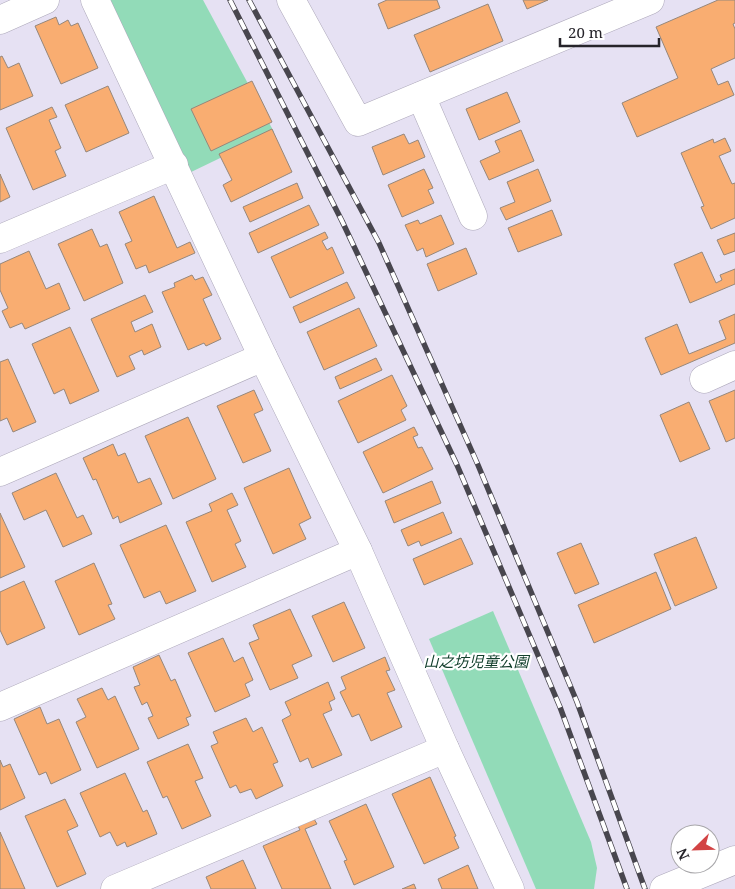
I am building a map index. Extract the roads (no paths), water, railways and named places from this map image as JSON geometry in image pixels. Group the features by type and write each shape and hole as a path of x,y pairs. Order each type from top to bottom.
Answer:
{"street":[{"path":"0,20 45,0"},
{"path":"95,0 263,357 358,551 445,749 510,889"},
{"path":"291,0 358,122 650,0"},
{"path":"421,96 473,216"},
{"path":"0,239 174,165"},
{"path":"0,472 263,357"},
{"path":"704,378 735,365"},
{"path":"0,707 358,551"},
{"path":"115,889 445,749"},
{"path":"664,889 735,860"}],"railway":[{"path":"230,0 342,221 457,465 560,707 627,889"},
{"path":"249,0 379,243 478,465 577,702 645,889"}],"park label":[{"name":"山之坊児童公園","path":"476,661"}]}
